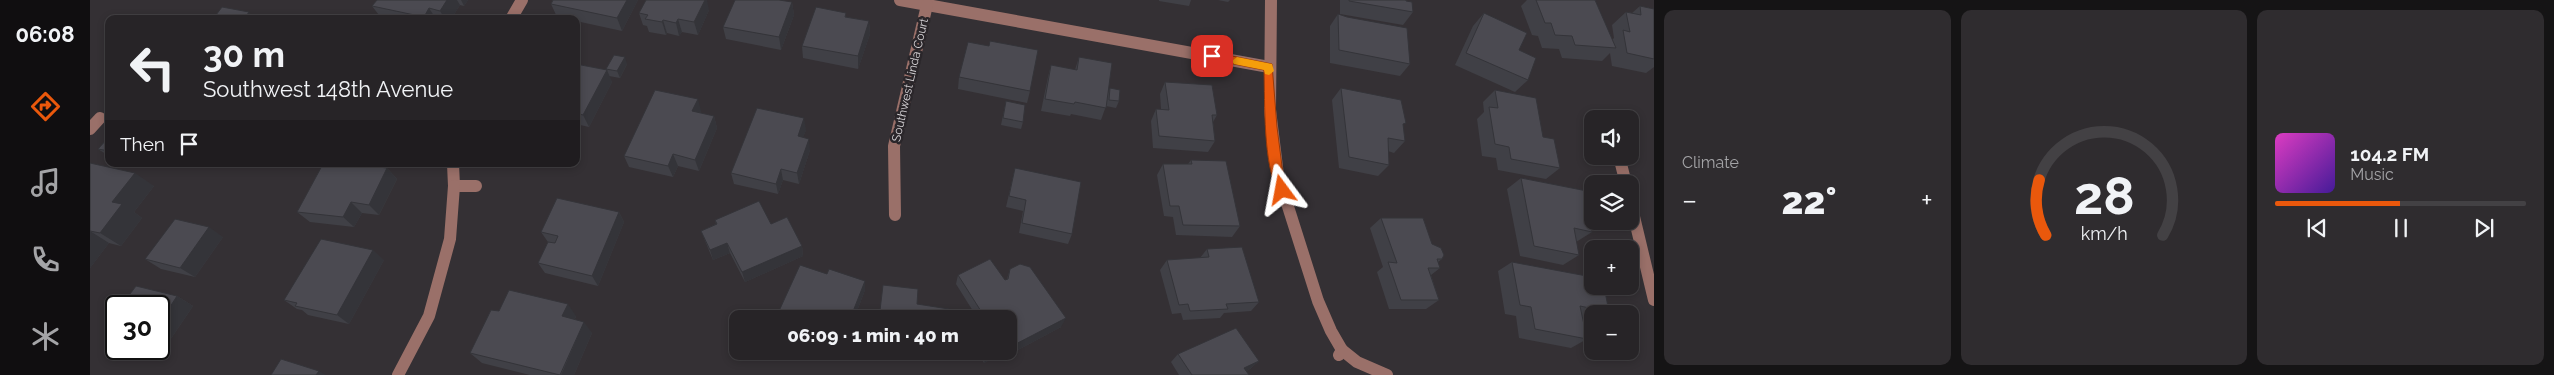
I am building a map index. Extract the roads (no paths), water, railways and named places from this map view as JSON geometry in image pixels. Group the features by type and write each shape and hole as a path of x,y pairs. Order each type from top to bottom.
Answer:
{"street":[{"path":"513,15 522,0"},
{"path":"900,0 1269,66"},
{"path":"1271,0 1269,66 1271,127 1278,174 1319,305 1341,353 1370,369 1387,375"},
{"name":"Southwest Linda Court","path":"895,215 894,146 927,5"},
{"path":"90,129 100,118"},
{"path":"398,375 429,316 450,239 454,186 453,167"},
{"path":"454,186 476,186"},
{"path":"1637,230 1654,300"}]}
